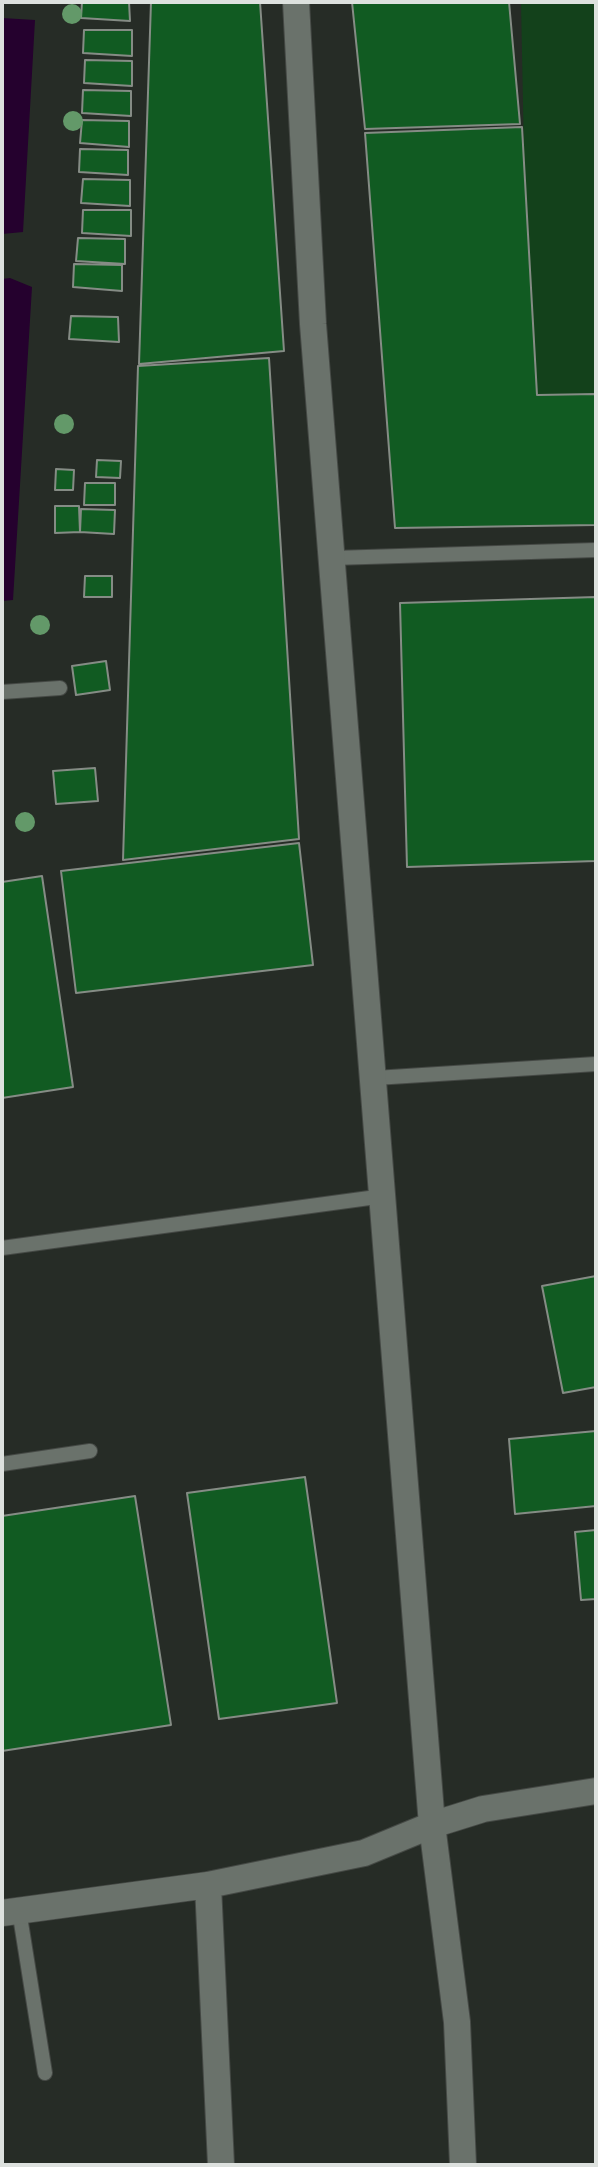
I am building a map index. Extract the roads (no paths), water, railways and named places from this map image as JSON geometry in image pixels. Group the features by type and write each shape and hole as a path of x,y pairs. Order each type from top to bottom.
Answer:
{"street":[{"path":"296,2 313,324 375,1078 432,1825 457,2022 463,2165"},
{"path":"10,1911 208,1885 365,1853 432,1825 483,1809 596,1791"},
{"path":"208,1885 221,2165"}],"lane":[{"path":"333,558 596,550"},
{"path":"2,692 60,688"},
{"path":"375,1078 596,1065"},
{"path":"2,1248 384,1196"},
{"path":"2,1464 90,1451"},
{"path":"10,1911 45,2073"}]}
